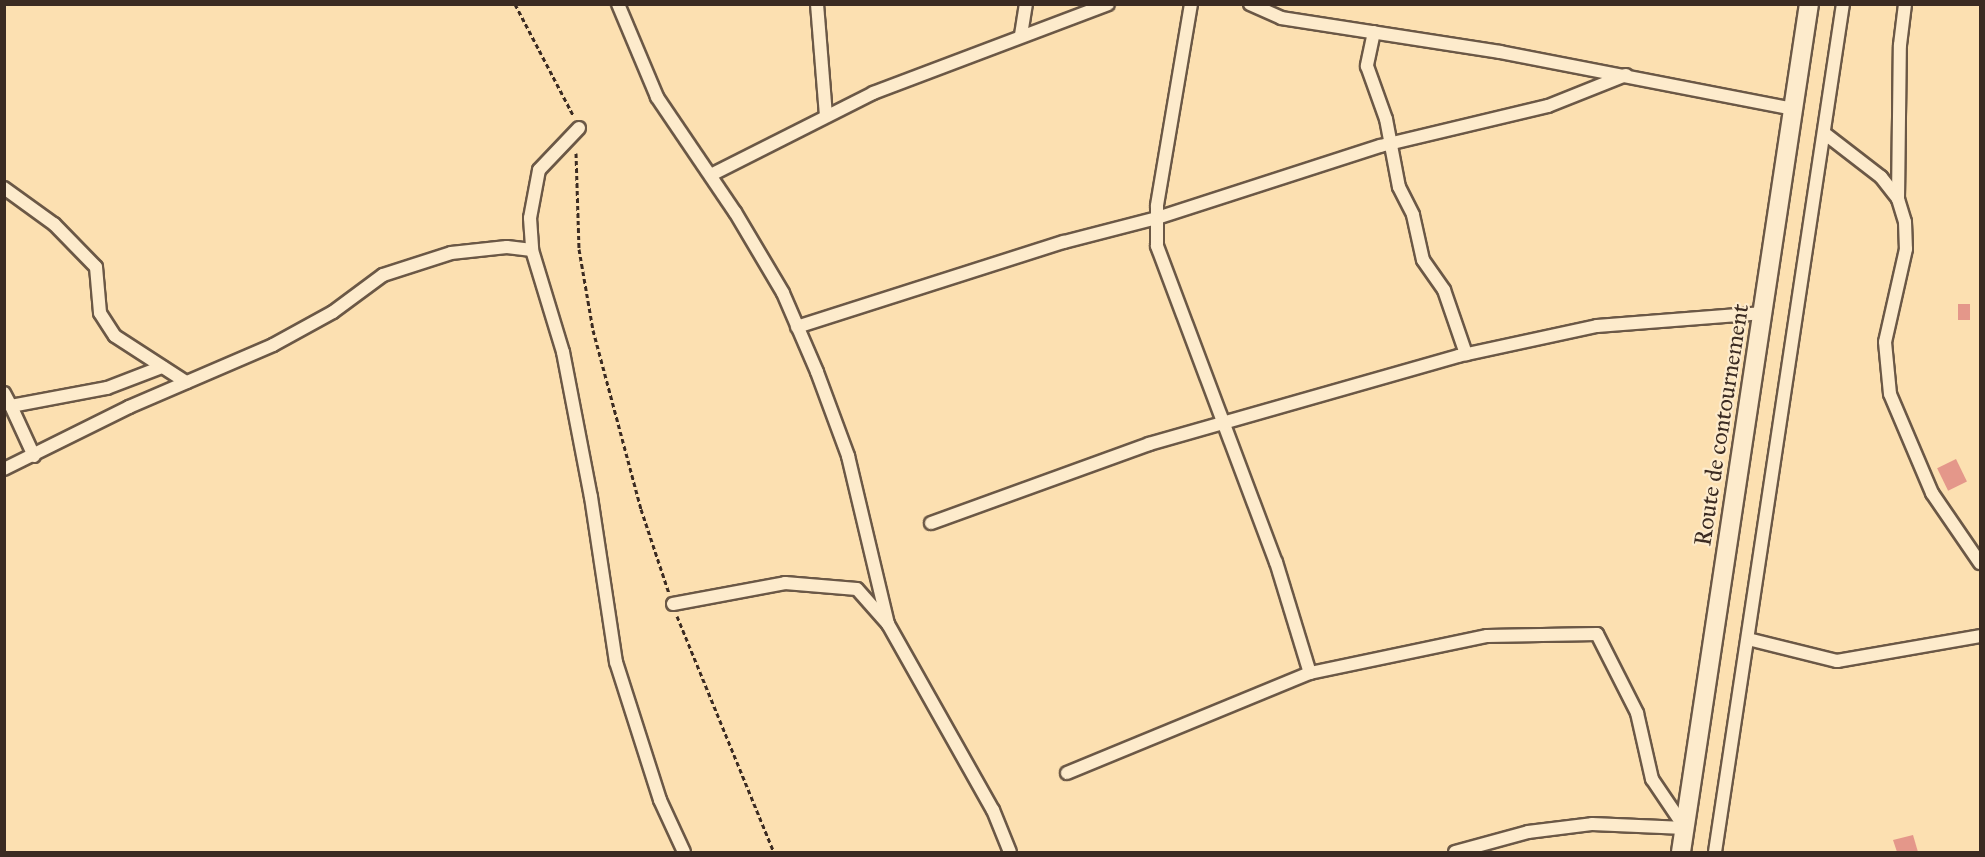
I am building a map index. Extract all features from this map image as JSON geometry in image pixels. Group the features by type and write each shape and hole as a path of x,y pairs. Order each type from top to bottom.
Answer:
{"street":[{"path":"618,4 657,96 711,175 783,293 848,456 888,624"},
{"path":"817,4 826,116"},
{"path":"1022,35 1026,4"},
{"path":"711,175 873,93 1108,4"},
{"path":"1191,4 1157,218 1157,246 1276,562 1310,673"},
{"path":"1251,4 1281,18 1626,75 1794,109"},
{"name":"Route de contournement","path":"1681,852 1809,4"},
{"path":"1715,852 1843,4"},
{"path":"1905,4 1900,45 1898,199 1905,222 1906,249 1885,342 1890,394 1932,493 1980,563"},
{"path":"1374,32 1367,66 1391,143 1399,187 1413,215 1423,260 1444,290 1466,354"},
{"path":"797,327 1064,242 1157,218 1391,143 1548,106 1626,75"},
{"path":"579,128 538,170 531,218 532,250 563,352 591,497 616,662 660,800 684,852"},
{"path":"1824,133 1881,177 1898,199"},
{"path":"4,188 22,198 96,267 100,312 105,324 115,336 186,382"},
{"path":"4,469 34,456 90,425 273,345 317,321 383,275 451,253 507,247 532,250"},
{"path":"931,523 1149,444 1466,354 1597,326 1763,313"},
{"path":"11,406 107,388 162,367"},
{"path":"4,393 34,456"},
{"path":"673,604 785,583 825,583 857,589 888,624 993,810 1011,852"},
{"path":"1067,773 1310,673 1487,636 1598,634 1636,712 1652,778 1685,828"},
{"path":"1748,639 1837,662 1980,636"},
{"path":"1455,852 1528,832 1593,824 1685,828"}],"path":[{"path":"515,4 579,128 575,158 579,249 593,330 641,509 673,604 774,852"}],"building":[{"path":"1958,304 1970,304 1970,320 1958,320"},
{"path":"1956,459 1967,481 1948,491 1937,468"},
{"path":"1913,835 1918,852 1897,852 1893,840"}]}
